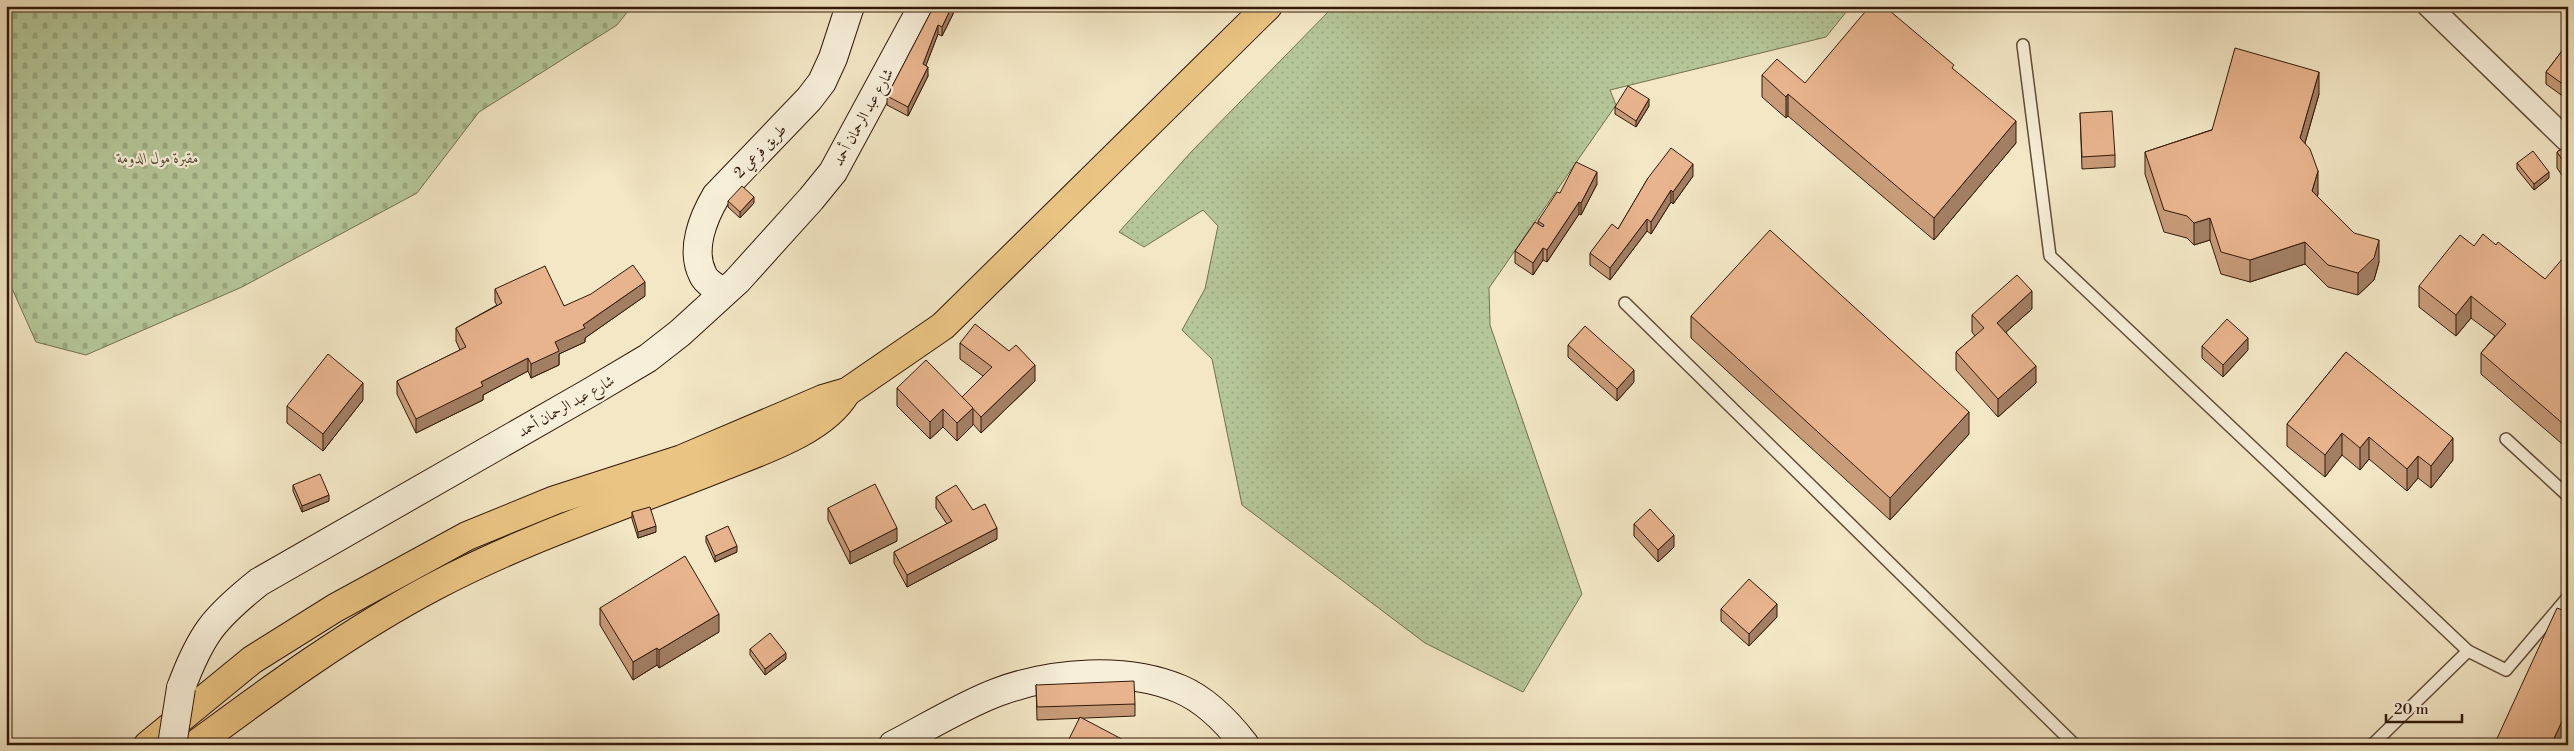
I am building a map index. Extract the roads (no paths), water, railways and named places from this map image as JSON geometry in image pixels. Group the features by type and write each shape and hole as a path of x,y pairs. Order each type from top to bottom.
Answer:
{"main road":[{"name":"طريق فرعي 2","path":"723,293 703,276 699,261 700,227 706,213 716,196 809,99 822,82 850,6"},
{"name":"شارع عبد الرحمان أحمد","path":"172,745 181,688 192,659 207,630 229,606 259,582 648,358 680,334 723,293 812,200 833,172 923,6"},
{"path":"148,745 252,660 335,608 467,536 555,500 682,459 823,398 847,392 943,326 1268,6"},
{"path":"195,745 276,686 435,586 522,545 761,451 829,415 840,404 847,392"},
{"path":"893,745 997,692 1055,678 1122,675 1153,680 1181,689 1207,705 1228,723 1245,745"}],"street":[{"path":"2429,6 2566,136"}],"lane":[{"path":"2023,45 2050,256 2468,651 2506,670 2568,598"},
{"path":"1625,303 2075,745"},
{"path":"2506,439 2568,496"},
{"path":"2372,745 2468,651"}],"park label":[{"name":"مقبرة مول الدومة","path":"158,158"}]}
